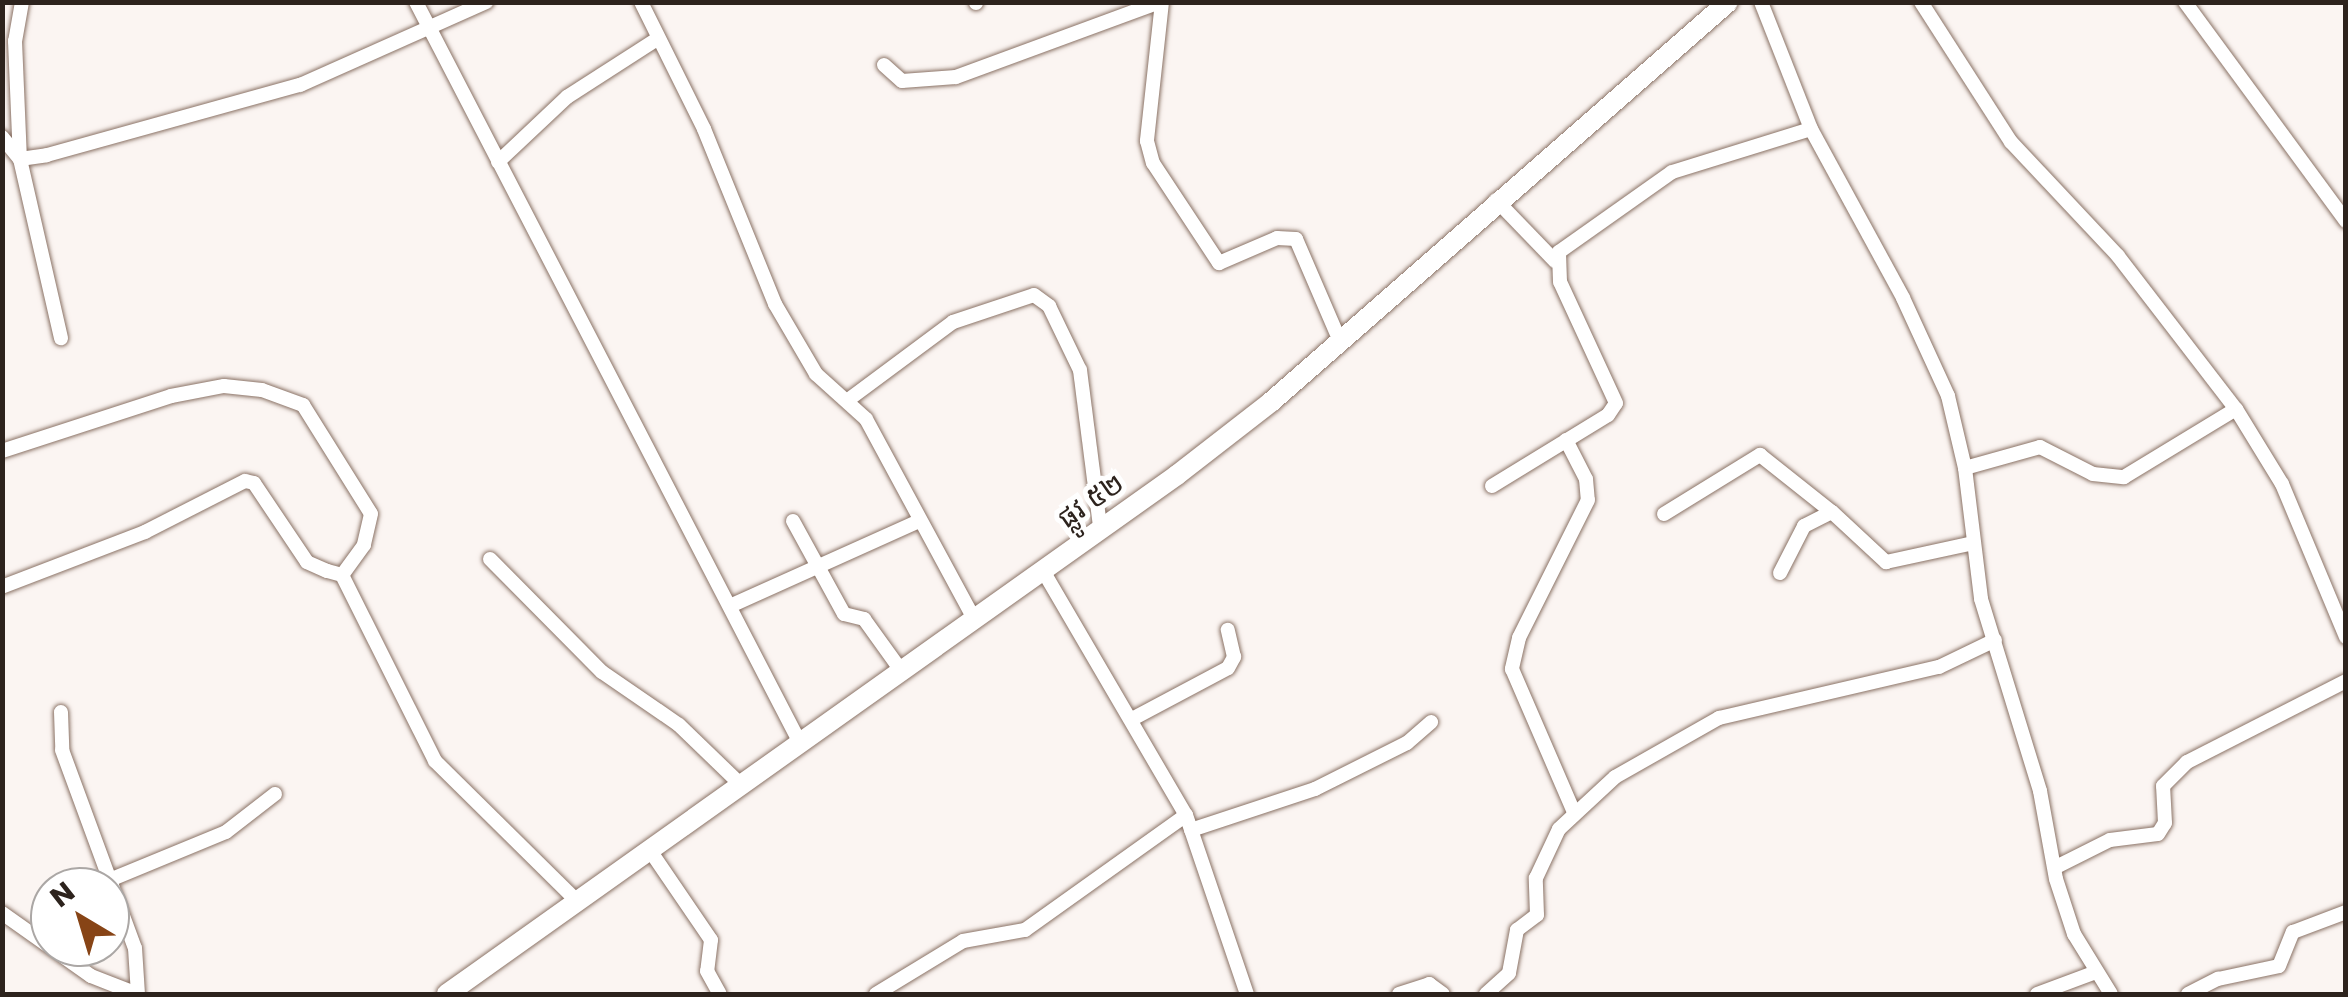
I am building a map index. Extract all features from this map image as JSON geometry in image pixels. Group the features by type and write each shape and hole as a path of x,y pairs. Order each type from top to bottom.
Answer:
{"street":[{"path":"22,2 15,41 20,159 61,338"},
{"path":"416,2 800,741"},
{"path":"20,159 300,86 486,2"},
{"path":"884,66 902,80 956,76 1161,2 1147,141 1154,163 1219,263 1276,238 1296,239 1339,340"},
{"name":"ផ្លូវ ៥២","path":"446,994 1271,402 1495,199 1728,2"},
{"path":"1761,2 1811,129 1948,396 1966,468 1973,543 1995,640 2058,866 2066,912 2111,994"},
{"path":"1921,2 2011,142 2118,256 2236,409 2282,484 2346,637"},
{"path":"2185,2 2346,221"},
{"path":"642,3 704,129 775,304 816,374 866,419 973,617"},
{"path":"498,162 567,97 657,39"},
{"path":"1555,261 1566,245 1672,172 1811,129"},
{"path":"2,138 20,159"},
{"path":"1492,486 1613,410 1616,393 1585,340 1555,261 1495,199"},
{"path":"848,400 953,322 1026,293 1043,299 1080,370 1100,527"},
{"path":"2,451 171,396 224,386 284,394 303,404 372,514 364,545 342,575"},
{"path":"1966,468 2040,448 2092,474 2124,478 2236,409"},
{"path":"1566,440 1586,479 1588,500 1518,638 1512,668 1574,812"},
{"path":"1664,514 1760,455 1832,512 1886,562 1973,543"},
{"path":"2,587 144,532 245,481 254,482 307,562 342,575 435,762 577,900"},
{"path":"1780,573 1804,526 1832,512"},
{"path":"730,606 815,564 919,521"},
{"path":"793,522 844,614 864,619 900,669"},
{"path":"490,559 602,672 678,724 740,784"},
{"path":"1042,570 1134,718 1186,815 1247,994"},
{"path":"1134,718 1228,668 1234,658 1228,630"},
{"path":"1486,994 1509,973 1521,924 1537,915 1536,878 1574,812 1616,777 1703,724 1939,667 1995,640"},
{"path":"2058,866 2110,840 2158,834 2165,824 2163,786 2187,762 2346,681"},
{"path":"61,712 62,750 107,867"},
{"path":"1191,830 1315,789 1407,743 1431,722"},
{"path":"130,872 226,832 275,794"},
{"path":"876,994 963,941 1025,930 1186,815"},
{"path":"649,849 711,940 707,970 720,994"},
{"path":"2188,994 2218,979 2279,966 2293,932 2346,912"},
{"path":"2,914 91,976 138,994 135,948 130,933"},
{"path":"2037,994 2096,972"},
{"path":"1398,994 1429,984 1443,994"}]}
